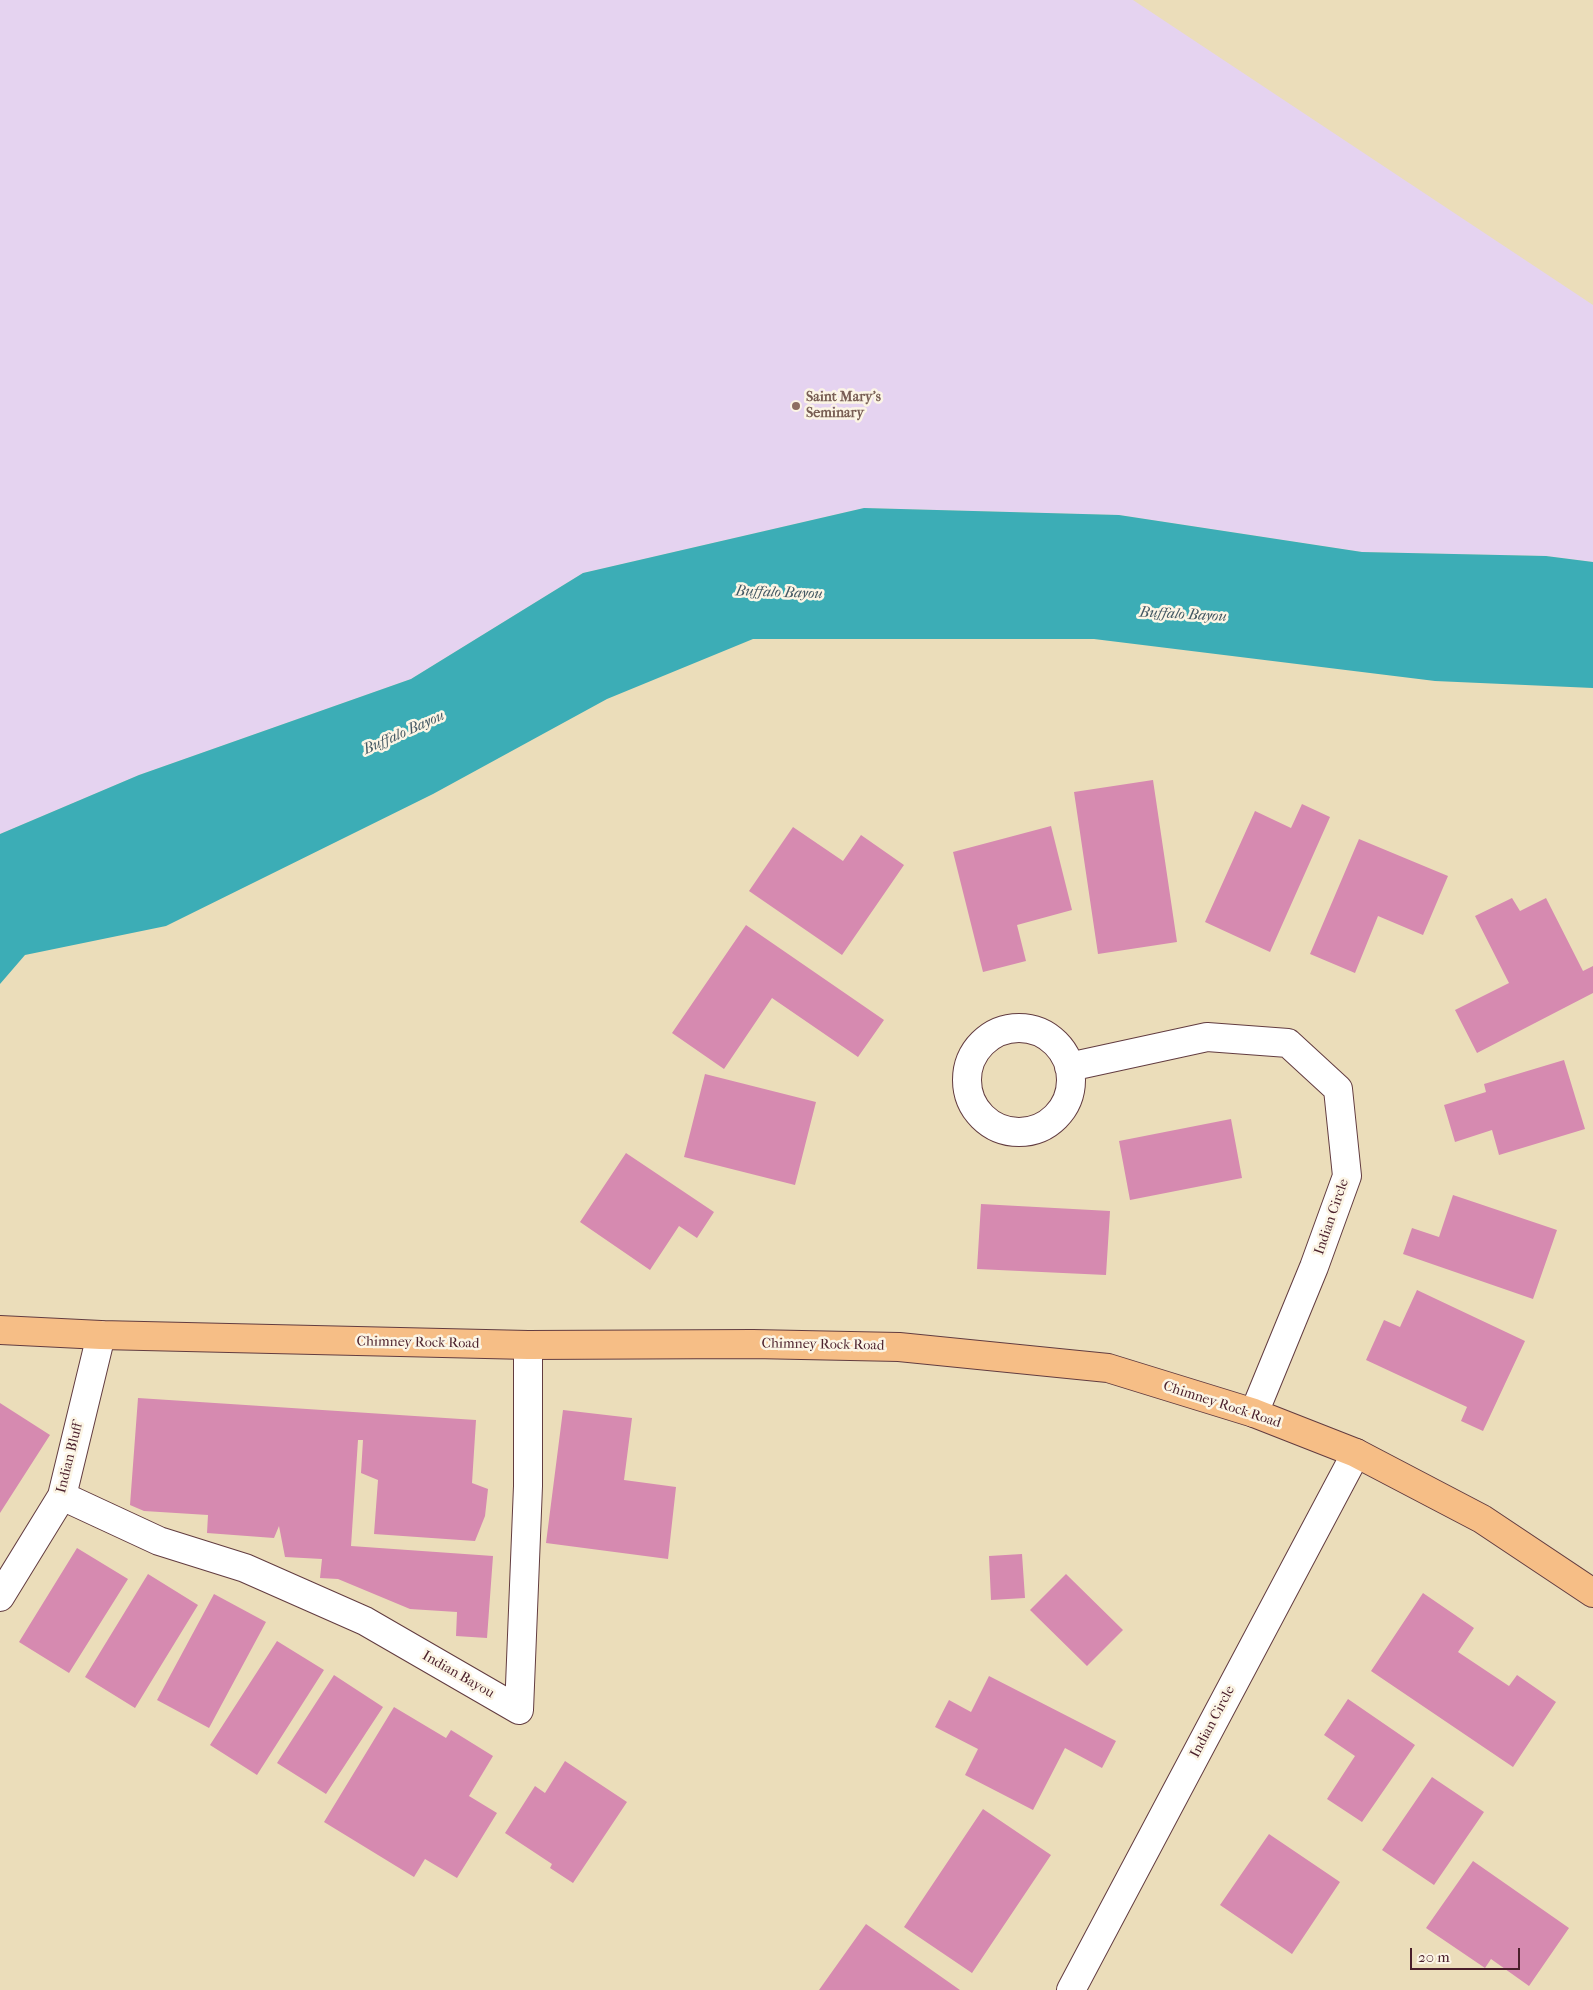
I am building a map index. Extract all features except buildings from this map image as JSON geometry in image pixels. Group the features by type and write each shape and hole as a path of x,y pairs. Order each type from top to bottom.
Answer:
{"main road":[{"name":"Chimney Rock Road","path":"0,1330 100,1335 528,1345 753,1344 898,1346 1108,1368 1254,1413 1356,1454 1482,1519 1593,1593"}],"street":[{"name":"Indian Circle","path":"1069,1067 1207,1038 1288,1043 1338,1089 1347,1176 1314,1267 1254,1413"},
{"name":"Indian Bluff","path":"0,1597 62,1496 100,1335"},
{"name":"Indian Bayou","path":"62,1496 159,1540 245,1568 365,1621 519,1710 528,1486 528,1345"},
{"name":"Indian Circle","path":"1071,1990 1356,1454"}],"shaded area":[{"name":"Saint Mary's Seminary","path":"0,0 1133,0 1593,305 1593,562 1546,556 1362,552 1119,515 864,508 583,573 411,679 139,775 0,834"}],"water":[{"name":"Buffalo Bayou","path":"864,508 1119,515 1362,552 1546,556 1593,562 1593,688 1435,681 1094,639 753,639 607,699 433,794 166,926 25,955 0,984 0,834 139,775 411,679 583,573"}],"place":[{"name":"Saint Mary's Seminary","path":"796,406"}]}
